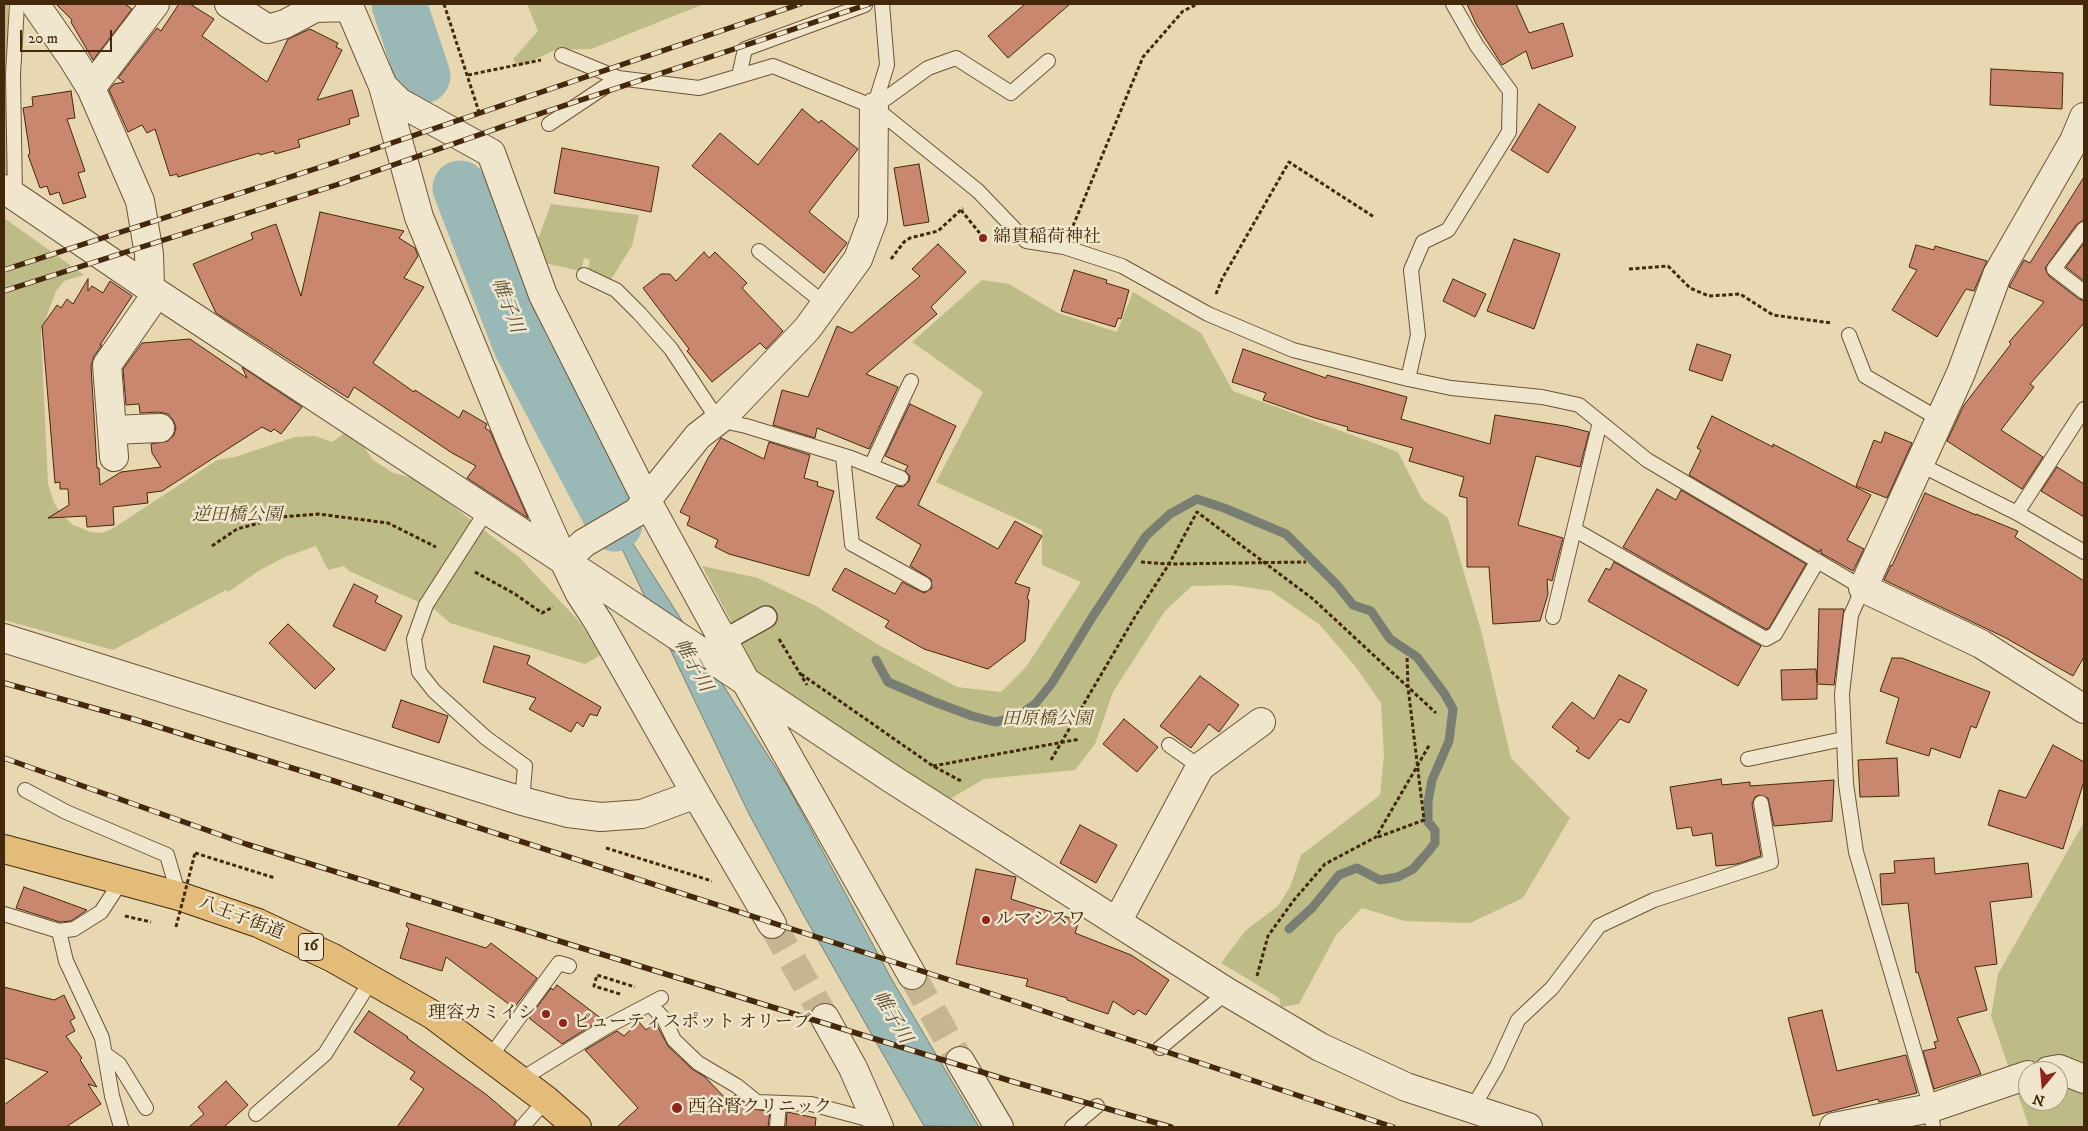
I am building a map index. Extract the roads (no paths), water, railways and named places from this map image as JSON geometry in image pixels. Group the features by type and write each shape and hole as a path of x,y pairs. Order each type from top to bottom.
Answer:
{"highway":[{"name":"八王子街道","path":"4,849 179,896 258,923 333,958 433,1015 546,1100 578,1127"}],"street":[{"path":"35,4 91,88 140,201 154,290 107,365 114,458"},
{"path":"91,88 155,4"},
{"path":"229,4 268,29 285,24 315,8 349,6 383,86 420,217 515,451 574,552 590,588 599,622 772,924"},
{"path":"383,86 399,102 491,153 543,295 642,506 723,641 738,677 912,975"},
{"path":"574,552 642,506 698,436 718,420 807,329 858,259 873,219 874,107"},
{"path":"2084,118 2074,141 1997,275 1961,374 1939,418 1863,588 1981,644 2084,709"},
{"path":"9,193 487,510 574,552"},
{"path":"112,430 160,428"},
{"path":"590,588 738,677 913,792 1226,992 1328,1051 1406,1087 1528,1127"},
{"path":"723,641 766,617"},
{"path":"4,638 522,801 568,813 600,818 642,814 696,794"},
{"path":"1118,922 1200,766 1261,722"},
{"path":"825,1018 853,1068 877,1124"},
{"path":"960,1061 999,1127"},
{"path":"2068,1073 2084,1079"},
{"path":"1834,1127 1932,1117 2018,1079"}],"lane":[{"path":"9,193 17,4"},
{"path":"874,107 887,65 882,4"},
{"path":"1408,379 1418,335 1411,270 1423,242 1448,230 1509,132 1510,91 1477,46 1453,4"},
{"path":"739,76 746,49 866,5"},
{"path":"562,55 618,78 699,88 772,66 874,107 978,191 1026,241 1064,247 1122,266 1208,314 1293,350 1451,388 1542,396 1579,405 1647,460 1863,588 1851,615 1842,694 1846,784 1856,852 1932,1117"},
{"path":"874,107 928,68 956,58 1011,93 1048,60"},
{"path":"550,124 618,78"},
{"path":"2084,229 2054,269 2084,292"},
{"path":"759,251 825,304"},
{"path":"584,275 616,290 640,314 671,349 718,420 746,426 844,456 901,478"},
{"path":"1849,335 1865,376 1939,418"},
{"path":"871,466 911,381"},
{"path":"2017,513 2084,409"},
{"path":"1554,616 1600,422"},
{"path":"844,456 852,544 924,584"},
{"path":"1919,464 2017,513 2084,552"},
{"path":"487,510 426,605 414,639 419,672 434,691 486,738 525,766 522,801"},
{"path":"1575,530 1766,639 1776,634 1817,562"},
{"path":"1748,759 1843,739"},
{"path":"1169,745 1200,766"},
{"path":"25,790 66,812 167,855 179,896"},
{"path":"1472,1110 1497,1066 1518,1020 1552,988 1599,926 1654,900 1772,862 1761,803"},
{"path":"4,914 59,931 74,930 101,912 122,880"},
{"path":"59,931 66,961 102,1038 112,1096 121,1127"},
{"path":"490,1057 558,963 569,966"},
{"path":"256,1114 326,1054 372,979"},
{"path":"1160,1048 1226,992"},
{"path":"520,1080 606,1026 656,1001 674,1040 698,1063 737,1086 757,1102 811,1104 877,1124"},
{"path":"105,1054 119,1064 146,1108"},
{"path":"522,1127 546,1100"},
{"path":"777,1127 779,1104"},
{"path":"1072,1127 1097,1106"}],"water":[{"path":"579,459 788,787 892,980 979,1127 924,1126 802,912 749,814"}],"waterway":[{"name":"帷子川","path":"399,4 423,76"},
{"name":"帷子川","path":"460,188 520,344 615,524"},
{"path":"876,660 888,682 932,701 972,716 995,722 1017,717 1036,703 1052,683 1093,616 1146,536 1170,514 1197,499 1224,508 1286,534 1337,585 1353,605 1371,611 1390,639 1417,657 1444,693 1453,709 1449,741 1432,780 1428,802 1428,822 1435,830 1435,843 1413,869 1398,877 1380,880 1357,868 1339,875 1312,908 1289,929"}],"tunnel":[{"path":"772,924 825,1018"},
{"path":"912,975 960,1061"}],"railway":[{"path":"4,270 327,165 800,4"},
{"path":"4,291 336,185 527,118 869,4"},
{"path":"4,683 133,719 331,780 968,986 1393,1127"},
{"path":"4,758 246,844 1014,1082 1171,1127"}],"place":[{"name":"綿貫稲荷神社","path":"983,238"},
{"name":"ルマシスワ","path":"986,920"},
{"name":"理容カミイシ","path":"546,1014"},
{"name":"ビューティスポット オリーブ","path":"563,1023"},
{"name":"西谷腎クリニック","path":"677,1108"}],"park label":[{"name":"逆田橋公園","path":"237,516"},
{"name":"田原橋公園","path":"1047,720"}]}
